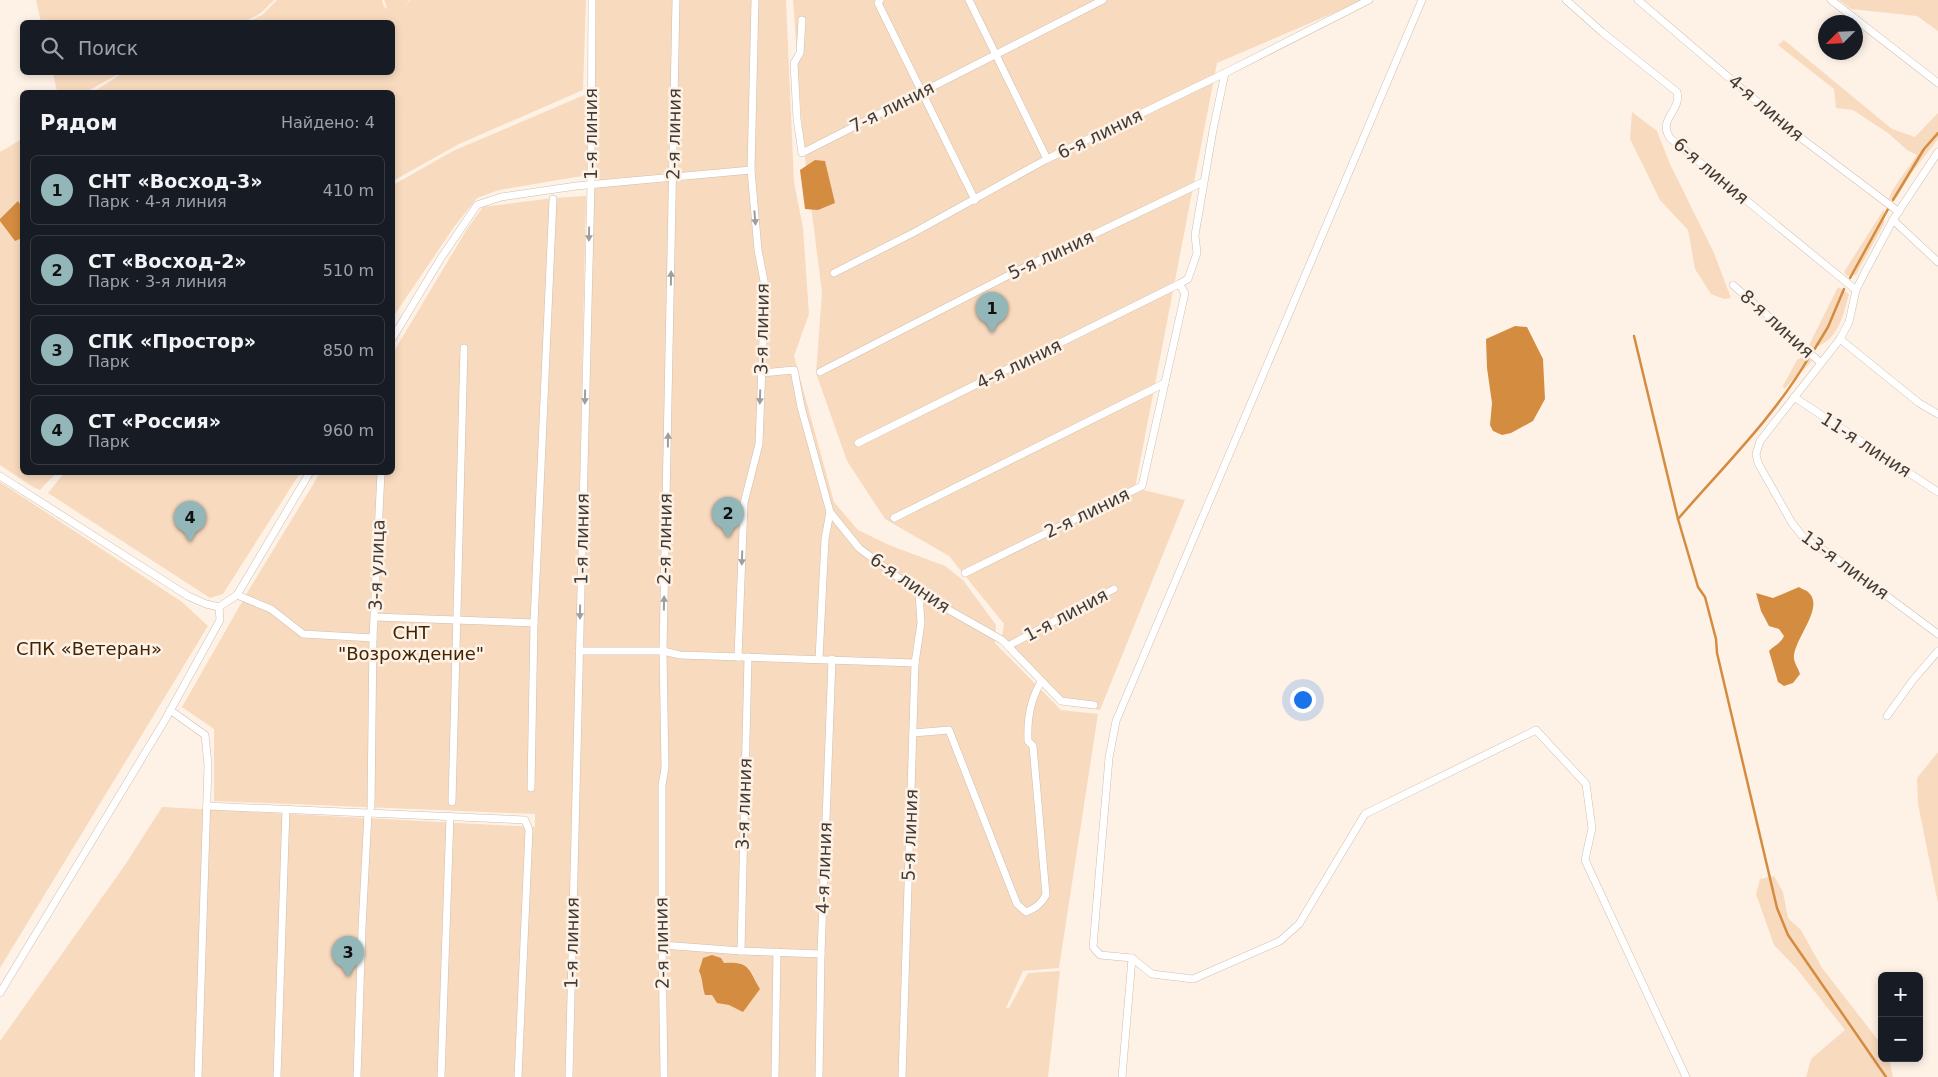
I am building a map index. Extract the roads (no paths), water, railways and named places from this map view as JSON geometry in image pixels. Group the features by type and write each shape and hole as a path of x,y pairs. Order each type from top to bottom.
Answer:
{"street":[{"name":"1-я линия","path":"569,1077 591,185 592,0"},
{"name":"2-я линия","path":"664,1077 662,785 665,768 663,651 674,177 676,0"},
{"name":"3-я линия","path":"738,657 744,503 759,444 765,286 758,250 751,170 755,0"},
{"path":"880,0 878,3 975,200"},
{"path":"969,0 1047,159"},
{"name":"7-я линия","path":"802,20 800,53 794,63 797,119 802,153 1103,0"},
{"name":"6-я линия","path":"834,273 975,200 1047,159 1225,73 1369,0"},
{"path":"1422,0 1116,721 1109,758 1093,947 1100,954 1132,958 1152,974 1193,979 1280,942 1299,924 1365,814 1536,730 1586,784 1592,828 1584,860 1686,1077"},
{"name":"6-я линия","path":"1566,0 1602,32 1677,92 1678,102 1665,127 1670,138 1856,290"},
{"name":"4-я линия","path":"1638,0 1789,129 1899,212"},
{"path":"1831,0 1938,83"},
{"path":"894,518 1166,383 1185,293 1179,284 1188,279 1197,253 1195,236 1203,182 1225,73"},
{"path":"1794,397 1840,339 1849,322 1856,290 1893,220 1938,153"},
{"path":"395,334 441,258 478,205 501,196 591,185 751,170"},
{"name":"5-я линия","path":"820,372 1015,272 1203,182"},
{"path":"531,788 534,623 554,199"},
{"path":"1893,220 1938,262"},
{"name":"4-я линия","path":"858,443 1179,284"},
{"name":"8-я линия","path":"1733,285 1822,363"},
{"path":"1840,339 1919,403 1938,414"},
{"path":"452,802 464,348"},
{"path":"761,372 794,370 801,406 830,512 825,539 819,659"},
{"name":"2-я линия","path":"965,573 1142,486 1166,383"},
{"name":"13-я линия","path":"1794,397 1760,441 1756,454 1758,462 1792,523 1804,538 1833,556 1938,634"},
{"name":"11-я линия","path":"1794,397 1938,492"},
{"path":"0,476 188,596 206,604 219,607 237,594 308,475"},
{"name":"3-я улица","path":"357,1077 362,928 370,810 374,638 381,475"},
{"name":"6-я линия","path":"830,512 858,548 919,593 1002,640 1008,646"},
{"name":"1-я линия","path":"1094,705 1061,701 1008,646 1114,589"},
{"name":"5-я линия","path":"902,1077 915,663 920,623 919,593"},
{"path":"237,594 271,609 304,634 374,638"},
{"path":"0,993 91,845 170,710 220,620 219,607"},
{"path":"375,617 534,623"},
{"path":"579,651 663,651 680,655 915,663"},
{"path":"1887,716 1913,680 1938,651"},
{"name":"3-я линия","path":"740,951 748,657"},
{"name":"4-я линия","path":"819,1077 821,954 832,660"},
{"path":"914,733 949,730 1017,904 1026,912 1034,909 1042,903 1046,895 1033,746 1028,741 1030,705 1034,693 1041,682"},
{"path":"170,710 205,735 208,765 198,1077"},
{"path":"207,806 370,810 525,820 529,830 518,1077"},
{"path":"277,1077 286,809"},
{"path":"440,1077 450,816"},
{"path":"662,945 740,951 821,954"},
{"path":"775,1077 777,952"},
{"path":"1122,1077 1132,958"}],"waterway":[{"path":"1893,200 1924,149 1938,133"},
{"path":"1850,278 1888,209"},
{"path":"1814,350 1828,327 1844,289"},
{"path":"1634,336 1678,519 1698,587 1705,597 1716,639 1717,653 1777,908 1788,935 1886,1077"},
{"path":"1678,519 1765,420 1796,379 1809,357"}],"place":[{"name":"СНТ «Восход-3»","path":"992,333"},
{"name":"СТ «Восход-2»","path":"728,538"},
{"name":"СТ «Россия»","path":"190,542"},
{"name":"СПК «Простор»","path":"348,977"}],"park label":[{"name":"СНТ \"Возрождение\"","path":"411,643"},
{"name":"СПК «Ветеран»","path":"89,649"}]}
